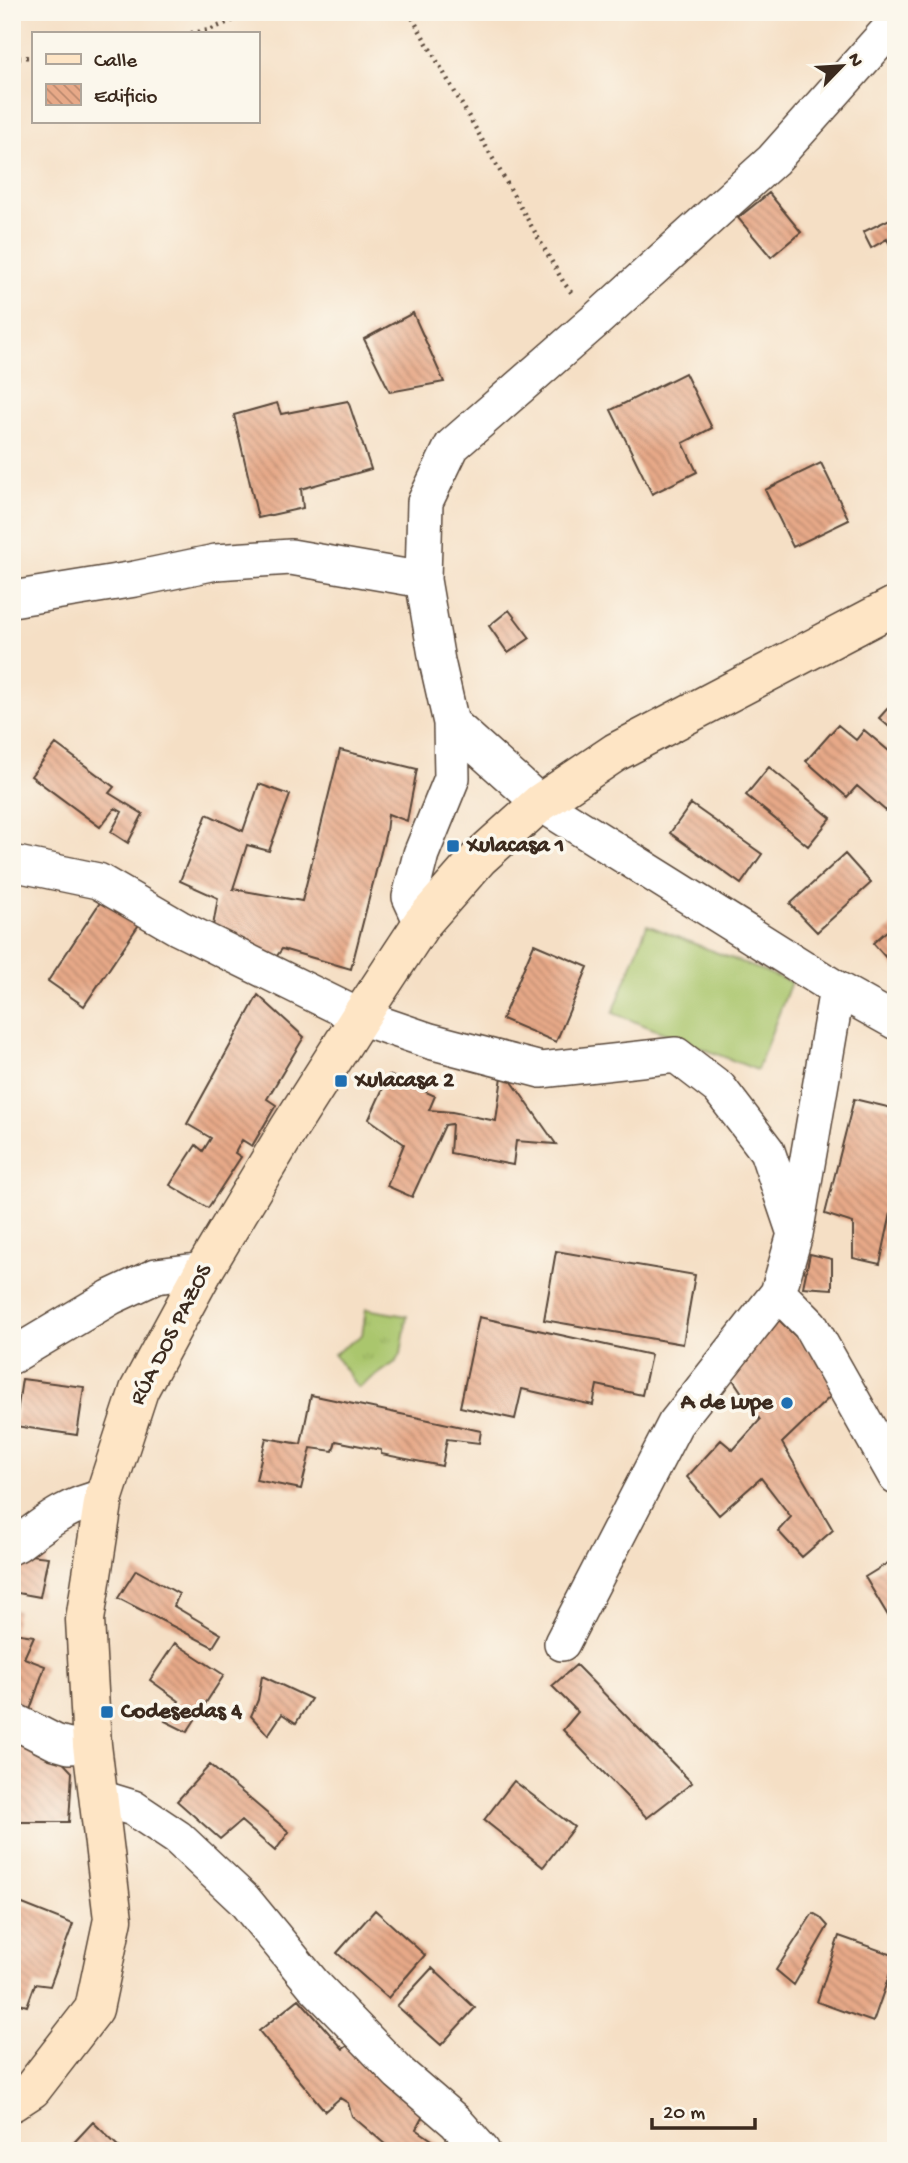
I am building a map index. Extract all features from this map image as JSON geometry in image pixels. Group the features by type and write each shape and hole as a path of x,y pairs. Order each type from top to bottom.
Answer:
{"street":[{"path":"422,923 410,897 421,854 452,778 451,723 436,661 423,580 425,502 452,446 774,160 896,22"},
{"path":"12,599 135,579 216,562 291,557 423,580"},
{"name":"RÚA DOS PAZOS","path":"12,2102 32,2089 94,2009 113,1919 92,1745 85,1620 104,1497 139,1390 204,1270 359,1017 422,923 479,858 540,803 616,752 896,605"},
{"path":"451,723 540,803 838,989 896,1022"},
{"path":"12,863 98,881 178,928 359,1017 429,1041 541,1070 676,1055 719,1088 767,1151 796,1234"},
{"path":"562,1643 675,1424 778,1293 796,1234 838,989"},
{"path":"12,1356 100,1303 156,1276 204,1270"},
{"path":"778,1293 810,1325 896,1477"},
{"path":"12,1546 17,1545 62,1510 104,1497"},
{"path":"12,1720 55,1742 69,1746 92,1745"},
{"path":"100,1798 133,1808 178,1838 244,1900 313,1984 399,2073 456,2122 482,2151"}],"path":[{"path":"197,32 254,12"},
{"path":"409,12 564,283 595,321"},
{"path":"12,58 32,57"}],"green space":[{"path":"647,925 791,982 757,1070 613,1013"},
{"path":"366,1309 407,1316 401,1354 397,1361 358,1388 334,1354 362,1335"}],"building":[{"path":"769,193 801,232 771,257 738,218"},
{"path":"896,216 896,257 887,239 871,248 863,232"},
{"path":"413,313 444,382 390,392 364,339"},
{"path":"685,373 712,428 683,443 697,472 652,494 611,410"},
{"path":"348,401 371,469 301,489 303,508 258,518 234,415 277,403 281,414"},
{"path":"821,463 849,520 793,547 765,490"},
{"path":"509,610 530,638 508,653 489,626"},
{"path":"896,699 896,733 879,718"},
{"path":"838,725 856,740 864,730 896,757 896,800 886,811 857,786 847,797 806,761"},
{"path":"56,744 114,787 109,793 143,814 128,843 111,832 122,812 115,808 100,827 31,776"},
{"path":"340,750 417,769 407,821 388,814 386,832 351,969 282,949 274,960 213,926 218,898 180,881 207,814 243,831 259,784 290,795 269,851 247,845 233,889 302,901"},
{"path":"769,767 831,818 808,846 746,795"},
{"path":"691,804 762,854 741,884 670,833"},
{"path":"845,854 871,883 817,932 790,904"},
{"path":"105,895 142,920 84,1006 48,981"},
{"path":"896,923 896,969 873,943"},
{"path":"534,944 588,967 556,1042 502,1019"},
{"path":"258,995 304,1037 267,1099 276,1105 252,1146 242,1140 235,1153 241,1157 208,1208 170,1185 196,1145 203,1151 211,1138 187,1124"},
{"path":"503,1069 556,1144 516,1141 513,1165 450,1153 452,1124 445,1125 412,1197 387,1186 404,1144 369,1119 389,1075 435,1096 429,1110 496,1121"},
{"path":"854,1099 896,1109 896,1190 880,1264 853,1258 853,1223 825,1214"},
{"path":"556,1251 695,1275 683,1344 544,1320"},
{"path":"810,1254 832,1259 832,1289 803,1287"},
{"path":"479,1317 651,1355 642,1395 597,1385 593,1405 522,1389 515,1419 460,1407"},
{"path":"776,1317 820,1360 835,1392 782,1443 833,1530 802,1557 778,1531 791,1517 761,1478 719,1515 687,1477 721,1440 733,1450 760,1420 730,1375"},
{"path":"22,1379 84,1387 77,1435 15,1426"},
{"path":"311,1395 481,1431 479,1443 447,1439 442,1466 381,1454 381,1450 336,1441 333,1451 311,1448 301,1489 256,1480 266,1438 301,1444"},
{"path":"12,1553 48,1557 40,1597 12,1592"},
{"path":"896,1558 896,1629 865,1577"},
{"path":"136,1570 179,1594 174,1606 221,1634 213,1647 118,1598"},
{"path":"12,1609 18,1611 13,1633 34,1636 24,1658 45,1666 29,1713 12,1704"},
{"path":"175,1643 224,1675 187,1732 165,1721 179,1701 150,1680"},
{"path":"576,1665 692,1783 647,1818 563,1730 578,1712 552,1686"},
{"path":"262,1676 311,1699 296,1723 282,1714 268,1735 251,1716 258,1700"},
{"path":"12,1728 54,1753 72,1772 69,1822 12,1822"},
{"path":"210,1765 289,1832 275,1851 241,1821 220,1839 177,1801"},
{"path":"514,1781 574,1827 543,1867 484,1820"},
{"path":"20,1903 73,1924 50,1986 35,1984 27,2006 12,2002 12,1925"},
{"path":"375,1910 425,1955 388,1998 337,1953"},
{"path":"813,1913 828,1926 794,1985 776,1970"},
{"path":"839,1936 896,1956 873,2022 817,2002"},
{"path":"432,1968 475,2008 441,2045 397,2006"},
{"path":"299,1999 343,2049 356,2040 380,2065 372,2071 425,2112 416,2129 448,2151 393,2151 352,2116 348,2103 340,2098 325,2111 259,2031"},
{"path":"93,2122 123,2151 66,2151"}],"place":[{"name":"Xulacasa 1","path":"453,846"},
{"name":"Xulacasa 2","path":"341,1081"},
{"name":"A de Lupe","path":"787,1403"},
{"name":"Codesedas 4","path":"107,1712"}]}
